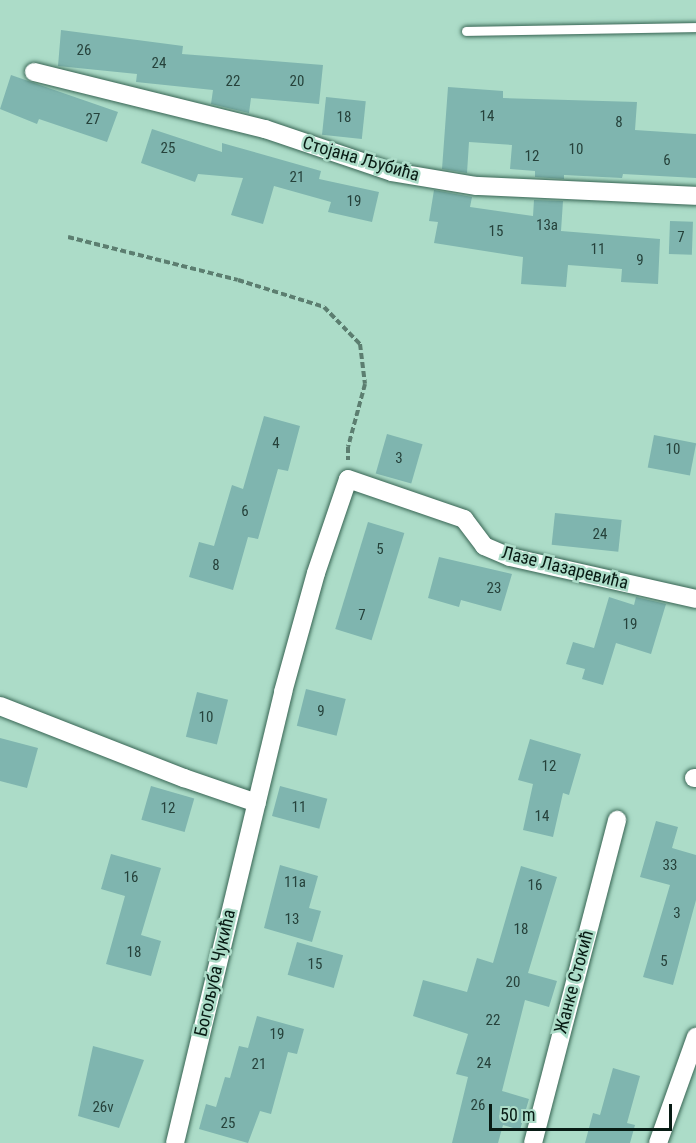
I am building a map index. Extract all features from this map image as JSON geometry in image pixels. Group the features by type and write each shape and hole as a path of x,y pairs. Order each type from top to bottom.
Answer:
{"street":[{"name":"Стојана Љубића","path":"34,72 265,129 392,172 477,186 696,196"},
{"name":"Богољуба Чукића","path":"175,1143 283,692 348,479"},
{"name":"Лазе Лазаревића","path":"348,479 464,519 484,546 510,557 696,599"},
{"path":"0,706 184,778 257,803"},
{"name":"Жанке Стокић","path":"533,1143 617,820"},
{"path":"658,1143 696,1037"}],"lane":[{"path":"466,31 696,27"}],"path":[{"path":"68,237 238,280 324,308 360,344 365,384 348,447 348,479"}],"building":[{"path":"61,30 183,46 182,54 323,65 319,104 251,98 249,113 211,104 213,90 136,82 137,74 58,66"},
{"path":"11,75 118,112 107,142 39,119 37,124 0,109"},
{"path":"448,87 503,91 503,98 637,102 635,130 696,134 696,178 623,174 622,178 564,175 564,179 535,177 535,171 510,169 512,145 469,142 467,173 442,169"},
{"path":"326,97 366,101 362,139 322,135"},
{"path":"152,129 222,152 222,143 321,171 319,179 379,192 372,222 328,212 331,202 274,186 263,224 231,215 243,178 198,174 195,182 141,163"},
{"path":"434,190 472,197 470,207 533,216 534,200 563,201 561,231 660,239 658,284 621,282 622,269 568,265 566,287 521,284 523,257 434,243 438,222 429,221"},
{"path":"670,221 693,222 692,255 669,254"},
{"path":"264,416 300,426 288,471 278,469 258,539 248,537 233,590 189,577 199,542 214,546 232,485 243,489"},
{"path":"387,434 423,444 411,484 376,473"},
{"path":"654,435 696,443 690,476 648,467"},
{"path":"555,513 622,520 618,552 552,545"},
{"path":"368,522 404,533 372,640 335,629"},
{"path":"439,557 512,574 501,611 461,600 459,607 428,598"},
{"path":"609,597 634,605 636,597 666,604 651,654 616,643 603,685 582,679 585,669 566,664 573,642 594,648"},
{"path":"306,689 346,699 337,736 297,726"},
{"path":"197,692 228,700 217,744 186,737"},
{"path":"0,738 38,748 27,788 0,781"},
{"path":"530,739 581,754 569,795 563,793 553,837 523,830 533,784 518,780"},
{"path":"151,786 194,798 185,832 141,820"},
{"path":"280,786 327,799 319,829 272,816"},
{"path":"656,821 678,827 672,848 696,855 696,900 673,985 643,977 670,885 640,877"},
{"path":"111,854 161,868 141,935 161,941 151,976 106,964 125,896 101,889"},
{"path":"280,865 318,876 309,908 321,911 312,942 264,928"},
{"path":"521,866 557,877 528,973 557,981 549,1007 525,1000 502,1091 529,1099 520,1130 503,1125 498,1143 452,1143 468,1077 456,1074 468,1034 413,1016 423,980 467,992 477,958 493,963"},
{"path":"297,942 343,955 334,988 288,975"},
{"path":"257,1016 304,1029 297,1054 288,1052 271,1114 260,1111 248,1143 199,1129 206,1104 216,1107 225,1077 230,1078 239,1046 248,1048"},
{"path":"93,1046 144,1060 119,1128 78,1116"},
{"path":"613,1068 640,1076 627,1123 635,1125 630,1143 585,1143 593,1113 600,1115"}]}
